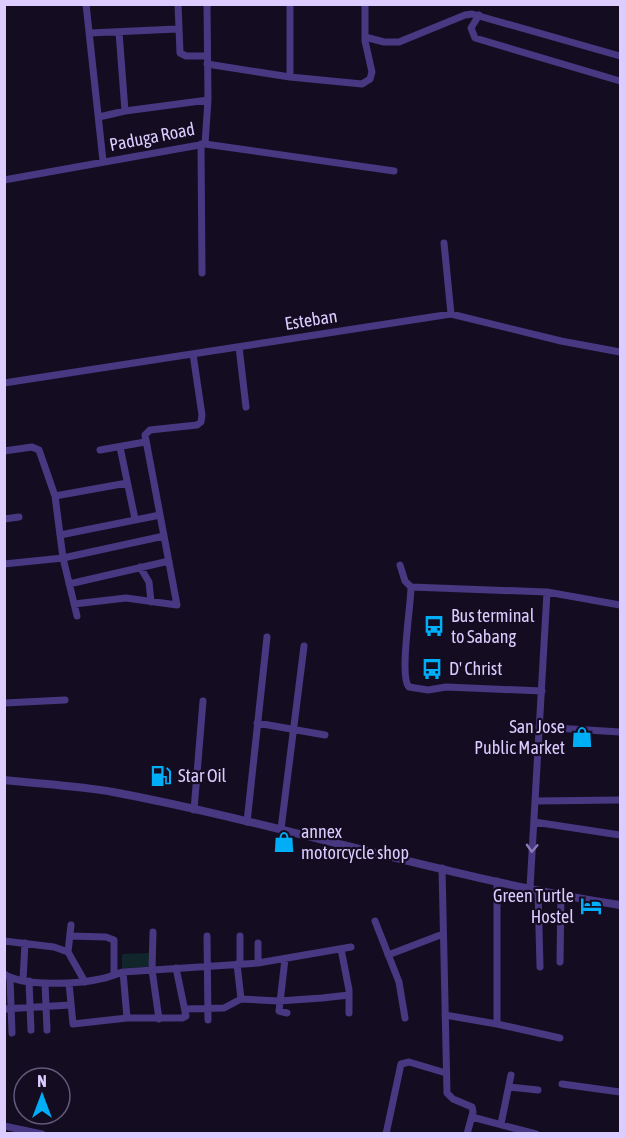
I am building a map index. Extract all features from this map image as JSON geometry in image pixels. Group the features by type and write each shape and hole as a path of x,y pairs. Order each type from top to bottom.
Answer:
{"street":[{"path":"86,4 103,161"},
{"path":"178,4 179,50 182,55 207,56"},
{"name":"Paduga Road","path":"4,180 203,144 208,100 207,4"},
{"path":"290,4 290,76"},
{"path":"207,64 354,85 367,82 372,72 365,37 365,4"},
{"path":"365,37 384,42 399,42 465,15 479,15 621,56"},
{"path":"479,15 471,28 475,38 621,81"},
{"path":"90,33 177,29"},
{"path":"119,32 125,111"},
{"path":"99,117 125,111 208,100"},
{"path":"202,273 203,144 394,171"},
{"path":"444,243 451,314"},
{"name":"Esteban","path":"4,383 451,314 561,341 621,352"},
{"path":"239,347 246,407"},
{"path":"74,604 120,598 177,605 145,433 150,430 201,422 202,415 193,354"},
{"path":"100,450 145,442"},
{"path":"120,447 135,519"},
{"path":"4,451 37,448 55,496 63,558 77,616"},
{"path":"55,496 127,483"},
{"path":"60,535 160,514"},
{"path":"4,519 19,517"},
{"path":"4,564 63,558 164,536"},
{"path":"69,584 169,561"},
{"path":"400,565 405,580 411,588 405,655 405,680 408,687 428,690 446,687 542,691"},
{"path":"140,567 149,582 151,602"},
{"path":"411,588 547,592 621,605"},
{"path":"540,967 534,889 534,822 547,592"},
{"path":"247,822 267,637"},
{"path":"281,829 304,646"},
{"path":"4,703 65,700"},
{"path":"194,810 203,701"},
{"path":"257,723 325,735"},
{"path":"539,727 621,732"},
{"path":"4,780 111,792 281,829 534,889 621,905"},
{"path":"535,801 621,800"},
{"path":"534,822 621,835"},
{"path":"442,868 446,1073 449,1097 470,1105 473,1109 467,1134"},
{"path":"497,880 497,1024"},
{"path":"560,962 561,894"},
{"path":"375,921 399,982 405,1018"},
{"path":"68,952 71,925"},
{"path":"153,932 152,970 159,1019"},
{"path":"388,955 443,934"},
{"path":"70,936 106,937 114,940 114,974"},
{"path":"207,936 208,1020"},
{"path":"240,936 241,999"},
{"path":"4,941 62,948 68,952 85,982"},
{"path":"25,943 31,1030"},
{"path":"258,943 258,963"},
{"path":"12,1033 8,1009 7,976 45,983 85,982 123,972 258,963 351,947"},
{"path":"341,949 349,995 349,1013"},
{"path":"285,959 279,1012 287,1013"},
{"path":"69,983 73,1024 127,1018 182,1018 186,1016 176,969"},
{"path":"123,972 127,1018"},
{"path":"45,983 47,1030"},
{"path":"185,1009 224,1008 241,999 279,1001 349,995"},
{"path":"8,1009 70,1005"},
{"path":"445,1015 560,1038"},
{"path":"386,1134 401,1064 409,1062 446,1073"},
{"path":"501,1125 511,1075"},
{"path":"562,1084 621,1092"},
{"path":"509,1087 538,1090"},
{"path":"472,1117 536,1134"},
{"path":"4,1126 42,1134"}],"green space":[{"path":"150,953 150,967 122,968 122,954"}],"place":[{"name":"Bus terminal to Sabang","path":"434,626"},
{"name":"D' Christ","path":"432,669"},
{"name":"San Jose Public Market","path":"582,737"},
{"name":"Star Oil","path":"161,776"},
{"name":"annex motorcycle shop","path":"284,842"},
{"name":"Green Turtle Hostel","path":"591,906"}]}
